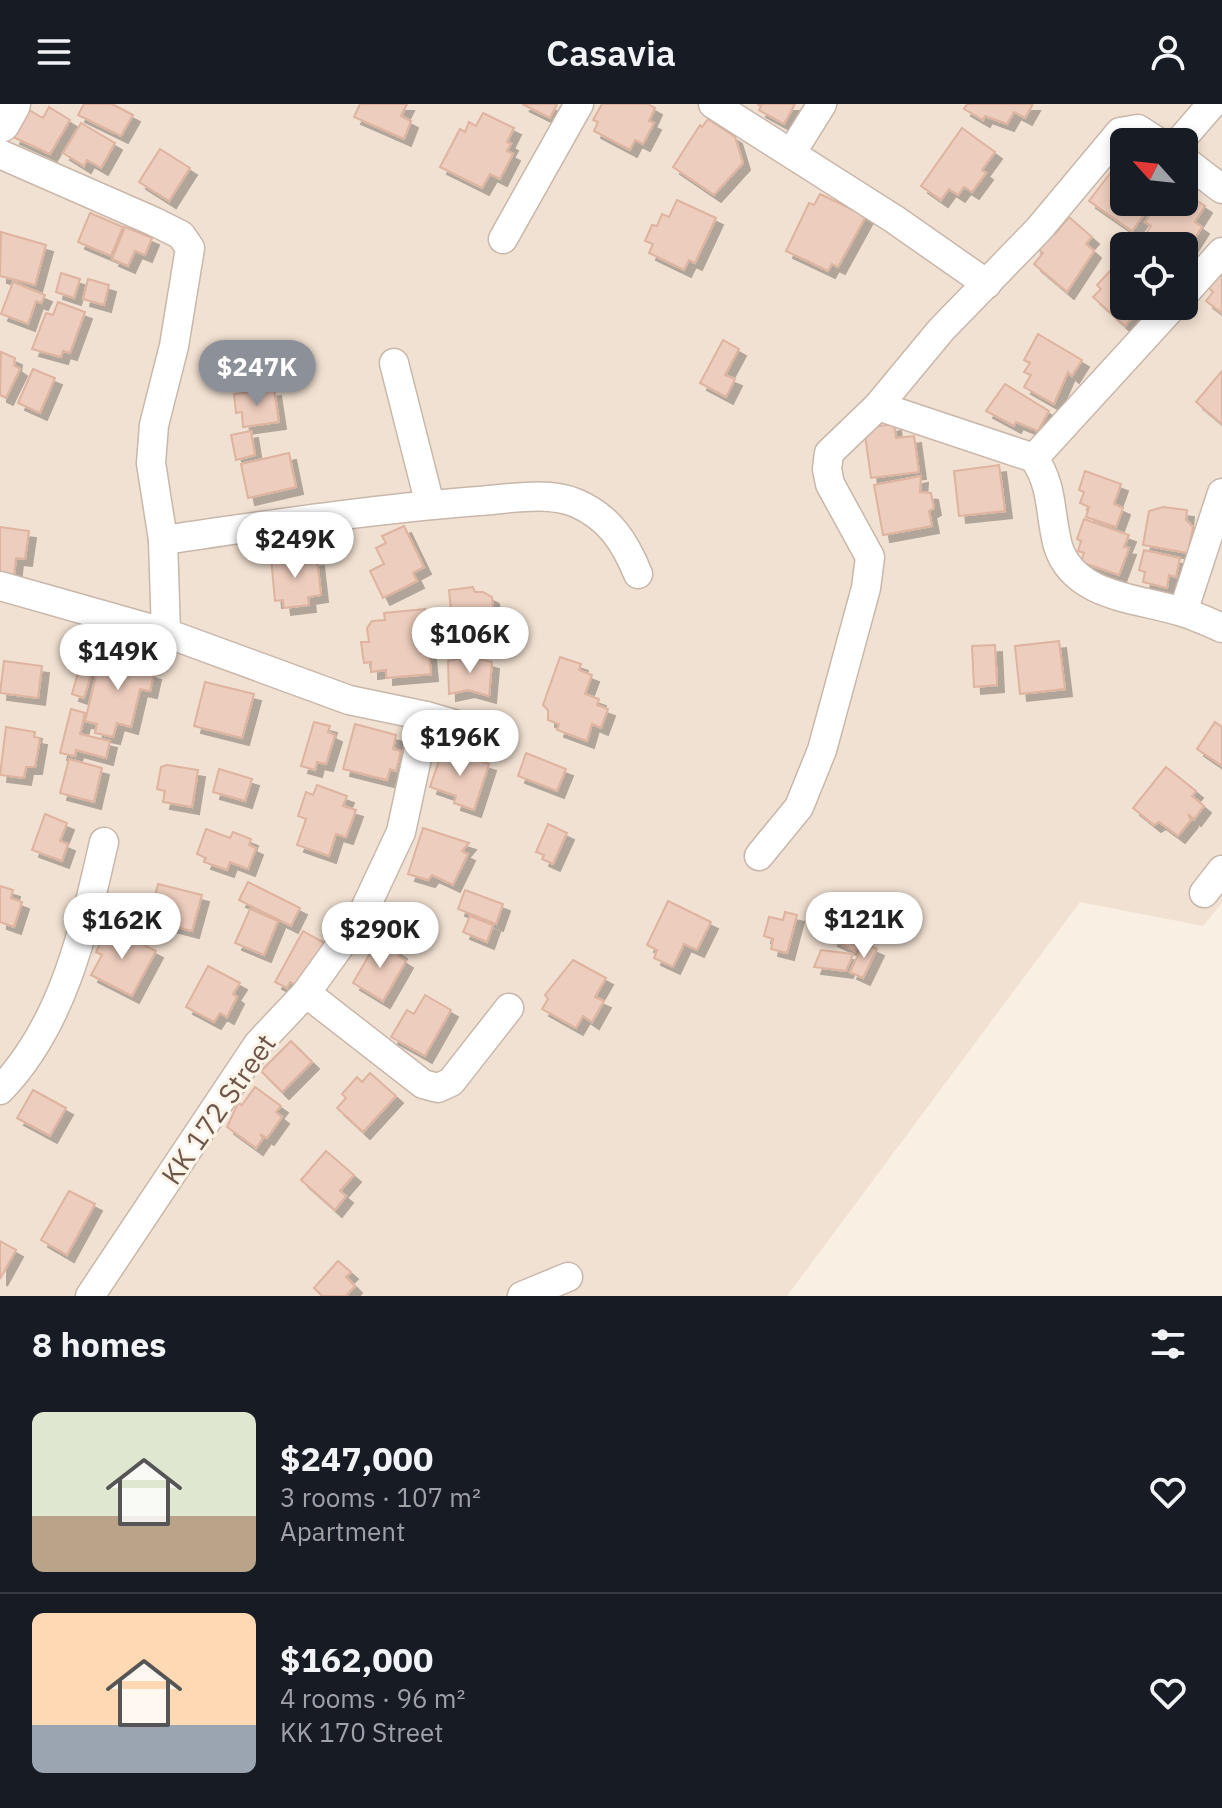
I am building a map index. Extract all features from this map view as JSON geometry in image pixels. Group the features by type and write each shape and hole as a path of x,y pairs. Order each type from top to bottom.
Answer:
{"main road":[{"path":"0,122 10,104"}],"street":[{"path":"503,239 579,104"},
{"path":"713,104 792,152 987,284"},
{"path":"792,152 822,104"},
{"path":"1191,128 1212,104"},
{"path":"759,856 799,807 822,750 866,588 870,557 843,511 827,469 829,453 878,406 941,330 987,284 1110,143"},
{"path":"0,154 155,222 181,235 190,248 174,346 154,425 151,463 163,540 166,633"},
{"path":"1198,171 1222,189"},
{"path":"1198,279 1222,252"},
{"path":"1034,458 1160,320"},
{"path":"394,363 430,505"},
{"path":"878,406 1034,458 1047,478 1059,547 1073,573 1105,593 1183,612 1222,628"},
{"path":"1183,612 1222,493"},
{"path":"163,540 430,505 528,498 573,502 599,516 625,542 638,574"},
{"path":"0,586 166,633 349,700 426,716 485,733"},
{"name":"KK 172 Street","path":"90,1296 250,1055 306,993 362,915 401,832 426,716"},
{"path":"0,1090 19,1070 66,984 104,842"},
{"path":"1204,893 1222,870"},
{"path":"306,993 423,1084 438,1088 451,1082 509,1008"},
{"path":"522,1296 568,1277"}],"shaded area":[{"path":"25,104 1222,104 1222,903 1203,926 1080,902 787,1296 0,1296 0,140"}],"building":[{"path":"84,104 112,104 133,115 121,136 78,115"},
{"path":"360,104 407,104 401,116 411,121 404,139 354,117"},
{"path":"522,104 557,104 550,118"},
{"path":"602,104 648,104 655,108 649,121 654,123 643,144 635,140 630,150 594,131 598,122 593,120"},
{"path":"757,104 795,104 784,124 759,110 761,106"},
{"path":"967,104 1033,104 1025,118 1014,112 1007,124 985,116 983,120 964,109"},
{"path":"49,107 70,120 50,154 13,137 29,110 43,118"},
{"path":"483,113 514,128 507,142 511,144 507,151 513,154 500,179 490,174 482,188 440,167 460,129 465,132 469,122 476,126"},
{"path":"708,119 735,137 743,163 714,195 673,167 700,125 702,127"},
{"path":"81,123 115,143 101,168 87,160 84,166 63,153"},
{"path":"962,128 995,152 982,170 986,173 972,192 964,187 958,195 949,189 941,200 921,186"},
{"path":"160,149 190,168 169,201 139,182"},
{"path":"1110,173 1110,216 1089,201"},
{"path":"820,194 866,216 838,267 832,264 828,271 786,251 809,203 814,205"},
{"path":"677,200 716,218 695,263 689,260 684,270 649,253 653,244 645,241 652,225 657,226 662,214 669,217"},
{"path":"1198,201 1205,206 1195,222 1202,227 1198,233 1147,232 1151,226 1145,222 1149,216 1198,216"},
{"path":"90,213 123,227 111,256 78,242"},
{"path":"1110,216 1143,216 1132,231"},
{"path":"1069,217 1092,237 1086,244 1094,251 1067,292 1034,264 1043,253 1034,246 1048,229 1055,234"},
{"path":"125,227 152,238 145,255 135,251 128,266 112,259"},
{"path":"1,232 46,245 35,285 0,276"},
{"path":"1222,264 1222,313 1206,301 1213,292 1209,288"},
{"path":"1110,271 1110,312 1093,297 1101,289 1097,285"},
{"path":"61,273 80,279 74,298 56,292"},
{"path":"88,279 109,285 104,305 83,299"},
{"path":"13,282 45,295 41,303 36,301 28,324 1,314"},
{"path":"58,302 85,312 70,353 63,351 61,357 32,349 46,313 53,315"},
{"path":"1038,334 1082,360 1072,376 1068,372 1054,404 1024,387 1031,375 1024,372 1030,363 1024,360"},
{"path":"723,340 739,349 725,375 735,379 726,397 700,383"},
{"path":"1,352 15,358 14,365 20,369 6,398 0,395"},
{"path":"33,369 55,378 40,413 18,403"},
{"path":"1222,371 1222,424 1196,402"},
{"path":"1005,384 1049,411 1038,431 1016,422 1014,426 986,411"},
{"path":"274,389 279,422 243,427 242,412 236,413 234,394"},
{"path":"894,424 896,438 914,436 919,472 871,478 864,428"},
{"path":"251,431 255,455 236,460 231,435"},
{"path":"289,453 296,487 248,498 241,464"},
{"path":"999,465 1005,511 959,516 954,471"},
{"path":"1085,471 1121,484 1114,504 1123,508 1116,527 1086,517 1089,507 1080,503 1084,492 1079,490"},
{"path":"921,476 920,492 931,493 934,508 929,511 932,526 883,535 874,485"},
{"path":"1163,507 1187,510 1186,520 1193,527 1188,553 1143,545 1149,511"},
{"path":"1084,519 1129,535 1124,547 1129,548 1119,575 1081,562 1084,553 1078,551 1081,541 1077,539"},
{"path":"404,526 424,567 413,573 417,581 383,598 370,571 384,564 376,548 386,543 382,536"},
{"path":"0,527 29,531 25,559 16,558 14,576 0,574"},
{"path":"290,550 294,562 317,559 321,595 308,597 309,605 284,608 283,600 275,601 271,558"},
{"path":"1144,550 1180,558 1176,577 1169,575 1167,588 1143,582 1145,572 1139,570"},
{"path":"473,587 475,592 492,597 495,632 454,641 449,590"},
{"path":"425,609 431,674 386,678 386,670 371,672 371,662 364,663 361,642 369,642 367,628 372,621 385,620 384,613"},
{"path":"87,640 108,646 102,666 94,664 84,698 72,694"},
{"path":"1059,641 1065,689 1020,694 1015,646"},
{"path":"995,645 997,685 974,687 972,646"},
{"path":"107,650 149,660 147,671 154,673 150,691 140,689 131,727 117,723 113,737 95,733 97,724 85,721 97,672 101,674"},
{"path":"469,656 492,662 489,696 468,690 449,694 448,661"},
{"path":"560,657 581,664 579,670 592,675 585,694 599,699 597,705 608,709 601,728 592,724 587,741 557,730 559,724 548,720 548,710 543,705"},
{"path":"4,661 42,666 38,698 0,693"},
{"path":"205,682 254,694 242,738 194,726"},
{"path":"71,709 85,713 80,734 110,741 106,758 76,750 75,756 60,753"},
{"path":"314,722 330,726 328,732 335,735 326,764 317,762 315,770 301,766"},
{"path":"1215,722 1222,727 1222,766 1197,749"},
{"path":"355,724 396,735 393,749 401,751 396,771 390,769 387,780 343,769"},
{"path":"6,727 35,732 34,737 40,738 35,767 26,767 24,778 0,775"},
{"path":"443,749 489,764 474,810 454,803 456,796 430,787"},
{"path":"526,753 566,769 557,791 518,776"},
{"path":"69,759 102,768 94,802 60,793"},
{"path":"167,765 198,770 192,807 163,802 165,791 157,789 161,767"},
{"path":"1166,767 1196,791 1192,796 1204,806 1194,819 1188,814 1191,820 1178,836 1159,822 1154,825 1133,808"},
{"path":"219,769 252,779 245,801 213,792"},
{"path":"317,785 347,796 343,806 356,810 346,837 336,834 329,856 297,845 306,819 298,816 306,792 313,795"},
{"path":"45,814 67,823 60,841 68,844 62,861 32,850"},
{"path":"548,824 567,833 553,864 536,852"},
{"path":"423,828 469,843 462,851 468,854 453,885 432,875 428,880 408,874"},
{"path":"206,829 230,838 233,832 251,839 249,845 256,848 248,869 230,862 227,870 204,862 206,858 197,854"},
{"path":"248,882 300,908 291,926 239,900"},
{"path":"158,884 202,895 192,931 149,920"},
{"path":"0,886 13,890 11,898 22,902 14,927 0,922"},
{"path":"465,890 503,904 496,924 458,909"},
{"path":"668,901 711,922 697,950 684,944 673,967 654,958 657,950 647,945"},
{"path":"250,909 278,921 264,955 235,943"},
{"path":"785,912 797,915 787,953 771,949 773,939 764,936 769,917 783,920"},
{"path":"470,916 493,925 487,942 463,932"},
{"path":"108,927 156,951 132,996 91,975 102,955 96,952"},
{"path":"837,928 860,940 855,951 831,939"},
{"path":"303,931 328,945 304,989 290,982 287,988 275,982"},
{"path":"379,938 400,952 398,956 406,961 383,1001 353,983"},
{"path":"864,943 877,949 863,978 850,972"},
{"path":"821,950 853,954 846,971 814,967"},
{"path":"573,960 606,978 595,997 604,1001 592,1022 583,1016 576,1028 542,1009 548,999 545,995"},
{"path":"208,966 240,983 233,994 237,997 227,1017 220,1013 214,1022 186,1007"},
{"path":"425,995 451,1010 425,1056 391,1037 407,1010 414,1014"},
{"path":"291,1041 312,1062 282,1092 261,1071"},
{"path":"370,1073 396,1096 363,1132 337,1108 346,1098 342,1094 357,1077 362,1082"},
{"path":"255,1087 281,1106 276,1112 282,1117 267,1138 260,1134 263,1138 256,1148 227,1127 238,1103 242,1105"},
{"path":"33,1090 66,1108 50,1136 17,1118"},
{"path":"326,1151 354,1175 340,1191 346,1196 335,1210 301,1180"},
{"path":"69,1191 95,1204 67,1255 41,1240"},
{"path":"0,1241 16,1250 0,1279"},
{"path":"338,1261 351,1272 346,1277 355,1286 346,1296 322,1296 314,1288"}]}
